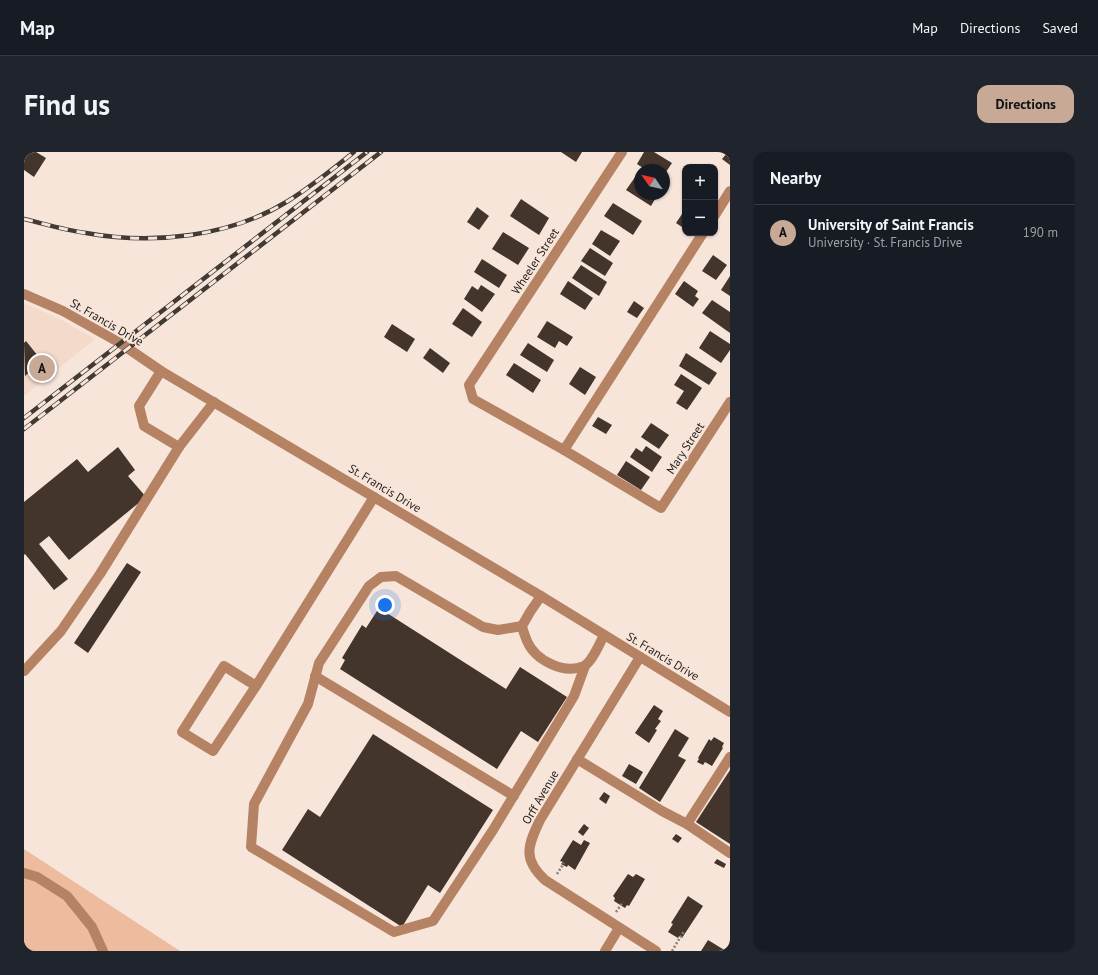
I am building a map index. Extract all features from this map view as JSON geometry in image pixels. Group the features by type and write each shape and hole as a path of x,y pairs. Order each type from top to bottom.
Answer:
{"street":[{"name":"Wheeler Street","path":"564,450 473,399 469,385 622,152"},
{"path":"718,210 730,191"},
{"path":"564,450 701,236"},
{"name":"St. Francis Drive","path":"24,294 63,311 124,346 161,371 541,596 730,712"},
{"path":"161,371 139,406 144,426 179,448"},
{"path":"24,671 61,631 100,574 179,448 214,402"},
{"name":"Mary Street","path":"564,450 661,508 726,417 730,402"},
{"path":"256,686 224,666 182,732 213,751 256,686 374,497"},
{"path":"541,596 522,626 498,630 483,627 396,576 381,577 369,586 319,663 308,704 254,804 251,847 394,932 433,921 493,830 574,696 585,666 594,655 604,635"},
{"path":"522,626 527,642 535,652 551,665 568,669 585,666"},
{"name":"Orff Avenue","path":"640,657 540,820 529,846 529,857 533,867 545,880 656,951"},
{"path":"315,676 514,796"},
{"path":"687,824 730,756"},
{"path":"577,759 662,811 687,824 730,853"},
{"path":"24,873 37,877 67,896 92,927 103,951"},
{"path":"605,951 620,928"}],"path":[{"path":"559,871 564,863"},
{"path":"618,908 622,902"},
{"path":"672,951 684,931"}],"shaded area":[{"path":"24,303 58,318 95,339 24,396"},
{"path":"24,849 180,951 24,951"}],"building":[{"path":"24,152 36,152 46,158 34,177 24,170"},
{"path":"561,152 582,152 576,162"},
{"path":"644,152 654,152 672,163 670,166 670,164 637,164"},
{"path":"728,152 730,152 730,165 722,159"},
{"path":"634,179 634,195 626,190"},
{"path":"521,199 549,218 539,235 510,216"},
{"path":"642,200 654,200 651,206"},
{"path":"613,203 642,221 633,235 604,216"},
{"path":"477,207 489,216 479,230 467,222"},
{"path":"682,214 682,227 676,223"},
{"path":"601,230 620,241 610,256 592,244"},
{"path":"503,232 529,248 518,265 492,249"},
{"path":"590,248 613,263 605,276 581,261"},
{"path":"713,255 727,265 716,280 702,271"},
{"path":"482,259 507,275 499,288 474,272"},
{"path":"581,265 607,282 599,296 572,278"},
{"path":"730,276 730,296 721,290"},
{"path":"568,281 593,298 585,310 560,294"},
{"path":"684,281 698,291 695,296 699,299 693,307 675,294"},
{"path":"481,285 495,294 482,312 464,299 472,286 478,290"},
{"path":"712,300 730,312 730,333 702,313"},
{"path":"634,301 644,308 637,318 627,312"},
{"path":"463,308 482,322 472,337 452,324"},
{"path":"547,321 573,337 567,346 559,341 555,348 537,337"},
{"path":"392,324 415,339 407,352 384,337"},
{"path":"710,331 730,344 730,350 721,363 699,348"},
{"path":"26,341 42,361 25,376 24,343"},
{"path":"528,343 554,360 547,372 520,355"},
{"path":"430,348 450,363 443,373 423,358"},
{"path":"686,353 717,373 709,385 679,366"},
{"path":"514,363 541,380 533,393 506,375"},
{"path":"580,367 596,377 585,395 569,384"},
{"path":"681,374 702,388 687,410 676,403 684,391 674,385"},
{"path":"598,417 612,425 606,434 592,426"},
{"path":"651,423 669,435 659,449 641,437"},
{"path":"646,446 662,457 652,472 630,457 636,448 642,452"},
{"path":"118,447 135,470 128,476 146,497 69,560 49,536 39,544 68,579 54,590 25,554 24,555 24,502 77,459 88,472"},
{"path":"626,461 650,477 641,490 617,475"},
{"path":"127,563 141,572 88,653 74,643"},
{"path":"379,608 506,689 520,667 567,697 538,742 521,731 497,769 340,669 345,660 342,658 362,625 366,628"},
{"path":"654,705 663,711 658,719 661,721 655,729 657,730 649,743 635,733"},
{"path":"675,729 689,738 678,756 686,760 660,802 639,788"},
{"path":"373,734 493,810 440,893 428,885 402,927 282,850 308,809 320,817"},
{"path":"714,737 724,743 723,748 712,766 705,762 703,765 697,762 709,739 711,741"},
{"path":"629,764 643,772 636,784 622,776"},
{"path":"730,770 730,844 696,822"},
{"path":"604,792 610,796 606,804 599,799"},
{"path":"584,824 589,828 583,836 578,832"},
{"path":"676,834 682,838 678,843 672,839"},
{"path":"573,840 581,845 584,840 590,843 575,870 568,865 567,867 561,864 563,862 560,861"},
{"path":"717,859 726,864 724,868 714,863"},
{"path":"628,874 633,877 636,874 645,879 629,906 627,905 625,908 614,901 615,898 613,896"},
{"path":"688,896 703,906 682,938 679,936 678,938 668,932 673,924 671,923"},
{"path":"708,940 726,951 701,951"}],"railway":[{"path":"24,219 63,229 112,237 164,238 216,230 241,223 288,201 354,152"},
{"path":"24,418 367,152"},
{"path":"24,429 381,152"}],"place":[{"name":"University of Saint Francis","path":"42,368"}]}
